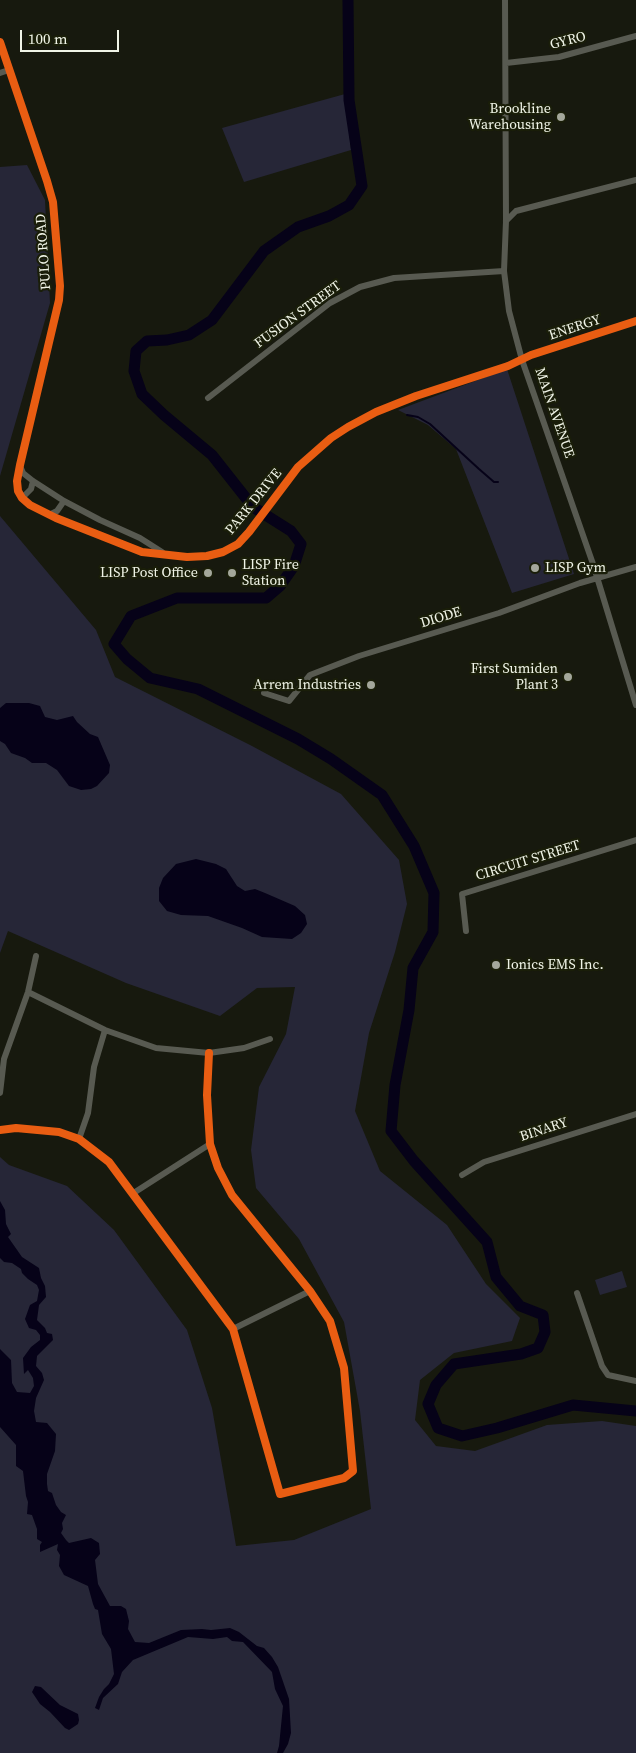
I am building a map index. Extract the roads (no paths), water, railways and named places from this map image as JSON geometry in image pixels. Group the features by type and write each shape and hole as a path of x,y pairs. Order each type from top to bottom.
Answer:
{"street":[{"name":"MAIN AVENUE","path":"505,0 506,221 504,271 509,311 522,360 597,579 636,705"},
{"name":"GYRO","path":"506,63 559,57 636,36"},
{"name":"PULO ROAD","path":"0,42 53,202 60,286 60,300 20,465"},
{"path":"0,73 10,70"},
{"path":"506,221 516,210 636,180"},
{"name":"FUSION STREET","path":"208,398 330,303 360,287 394,278 504,271"},
{"name":"ENERGY","path":"522,360 531,355 636,321"},
{"name":"PARK DRIVE","path":"22,498 30,505 142,552 187,557 207,556 223,552 238,544 249,532 298,467 331,438 348,427 376,412 416,396 522,360"},
{"path":"20,465 17,481 18,491 22,498 31,489 33,481"},
{"name":"PARK DRIVE","path":"20,465 23,473 64,501 140,538 163,554"},
{"path":"51,514 57,512 64,501"},
{"name":"DIODE","path":"264,693 289,701 310,675 359,656 499,614 636,567"},
{"name":"CIRCUIT STREET","path":"466,931 462,894 636,840"},
{"path":"0,1093 4,1058 28,992 36,956"},
{"path":"28,992 105,1030 156,1048 209,1053 244,1048 270,1039"},
{"path":"79,1139 88,1113 94,1067 105,1030"},
{"path":"0,1130 23,1128 59,1132 79,1139 109,1162 233,1329 280,1494 344,1478 353,1471 344,1368 330,1321 310,1291 232,1196 218,1168 210,1144 207,1095 209,1053"},
{"name":"BINARY","path":"462,1175 484,1162 636,1114"},
{"path":"132,1194 210,1144"},
{"path":"233,1329 310,1291"},
{"path":"577,1293 602,1366 608,1375 636,1380"}],"waterway":[{"path":"348,0 349,100 362,186 349,205 329,216 298,227 264,251 212,320 189,335 167,340 147,341 136,351 134,371 142,394 212,455 253,507 291,531 301,544 294,566 280,586 266,598 177,598 131,616 114,644 127,659 150,678 198,689 298,739 331,759 382,795 414,846 434,893 433,932 413,968 409,1010 395,1085 391,1131 414,1161 487,1242 496,1277 520,1306 543,1315 545,1332 538,1348 521,1354 454,1364 436,1385 428,1404 438,1428 462,1436 497,1428 573,1405 636,1411"},
{"path":"407,415 418,417 430,424 494,482 498,482"}],"place":[{"name":"Brookline Warehousing","path":"561,117"},
{"name":"LISP Gym","path":"535,568"},
{"name":"LISP Post Office","path":"208,573"},
{"name":"LISP Fire Station","path":"232,573"},
{"name":"First Sumiden Plant 3","path":"568,677"},
{"name":"Arrem Industries","path":"371,685"},
{"name":"Ionics EMS Inc.","path":"496,965"}]}
